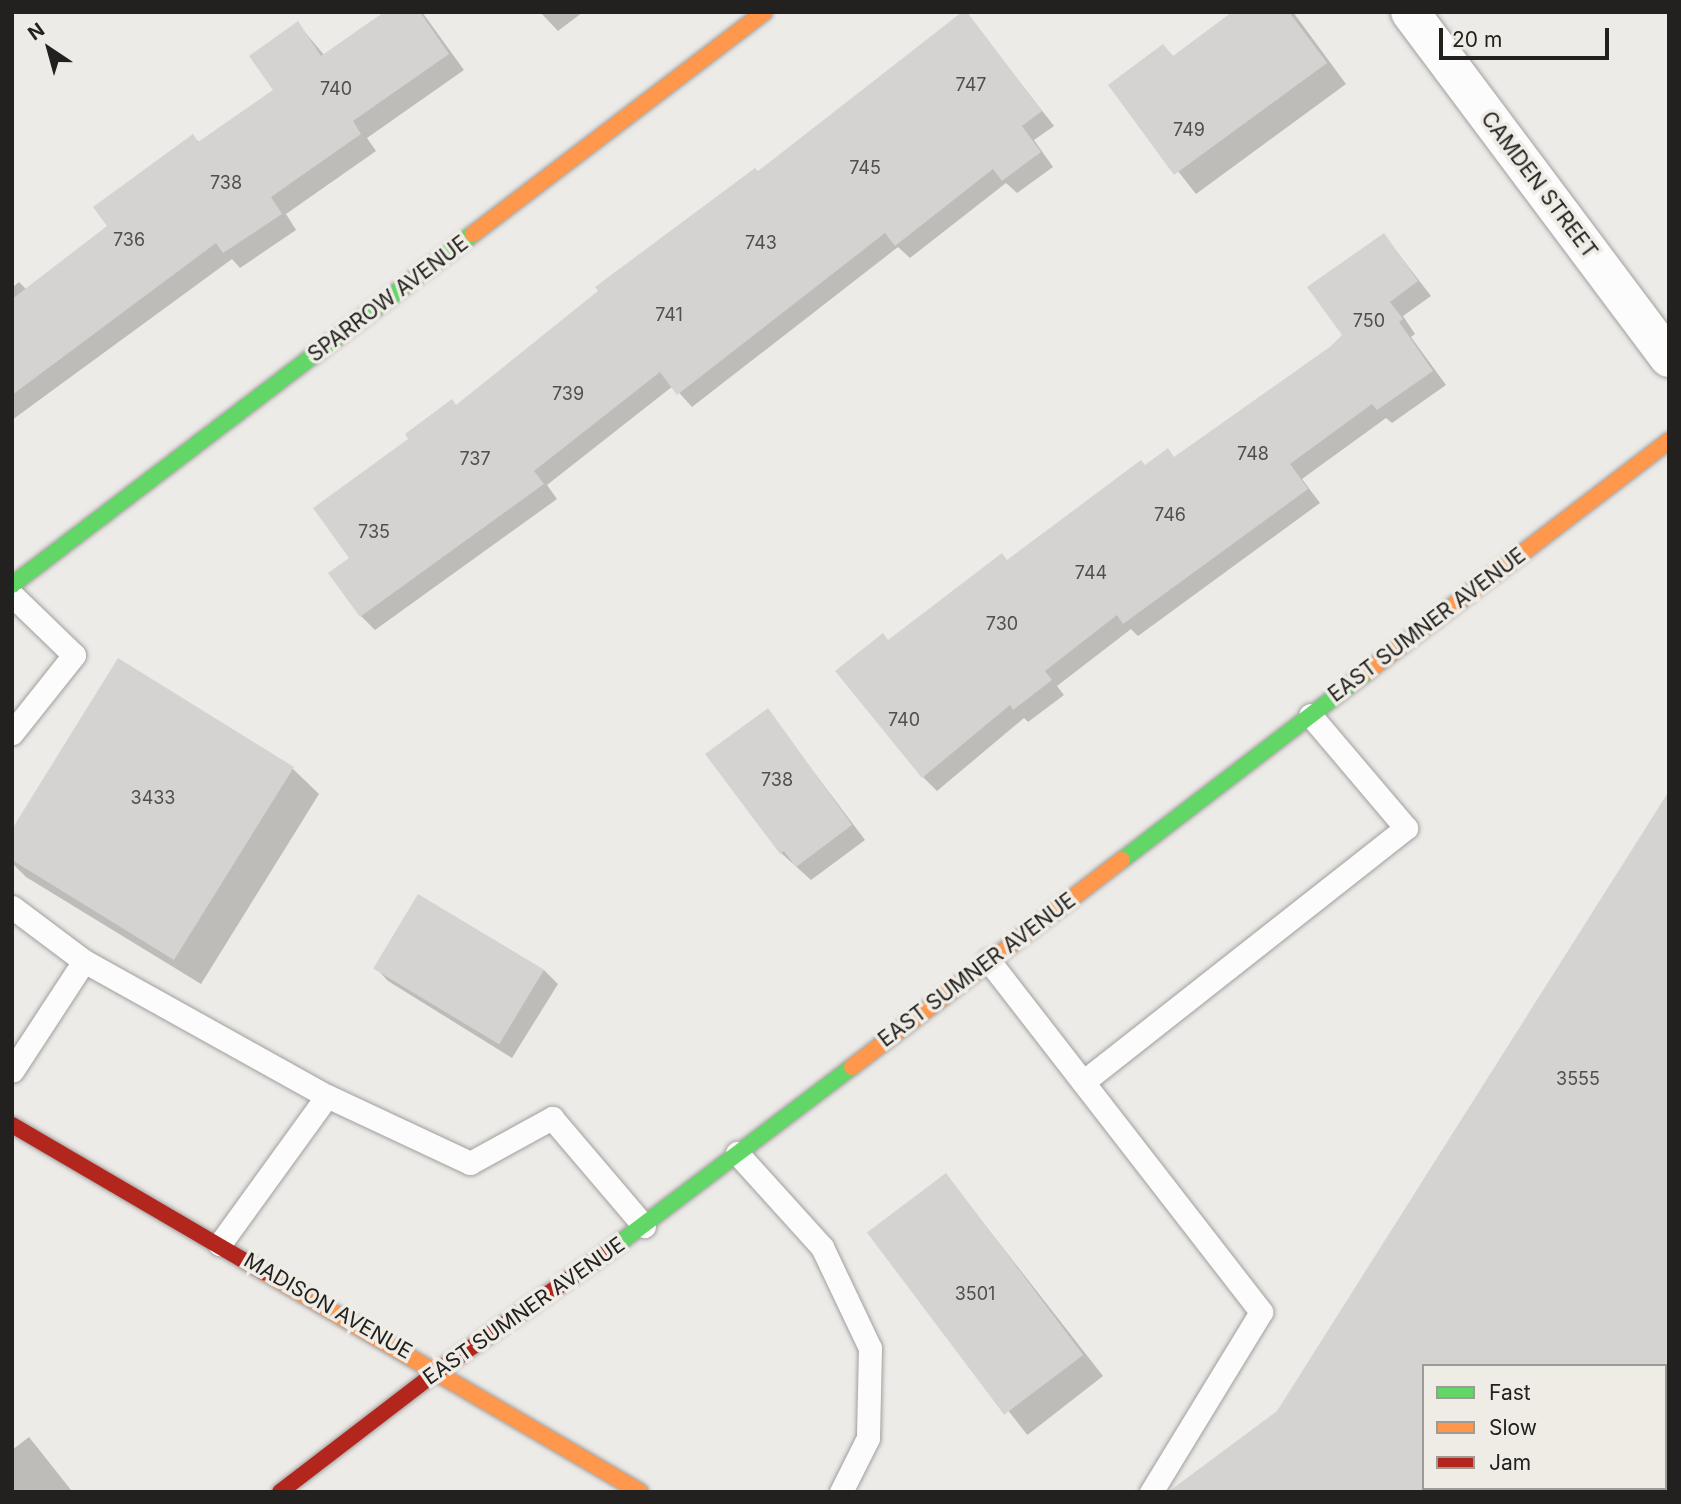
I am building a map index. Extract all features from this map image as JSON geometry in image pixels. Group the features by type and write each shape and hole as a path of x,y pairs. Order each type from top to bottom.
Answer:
{"street":[{"name":"SPARROW AVENUE","path":"12,585 764,12"},
{"name":"CAMDEN STREET","path":"1410,12 1669,358"},
{"name":"EAST SUMNER AVENUE","path":"280,1492 439,1370 644,1226 1669,441"},
{"name":"MADISON AVENUE","path":"12,1125 439,1370 641,1492"}],"lane":[{"path":"12,595 74,655 12,733"},
{"path":"1083,1082 1406,828 1310,715"},
{"path":"12,907 84,961 327,1096 470,1163 552,1118 644,1226"},
{"path":"12,1071 84,961"},
{"path":"989,961 1261,1312 1151,1492"},
{"path":"220,1244 327,1096"},
{"path":"737,1153 822,1247 870,1348 868,1438 841,1492"}],"building":[{"path":"384,12 420,12 449,54 353,121 361,134 271,197 282,214 223,253 216,243 12,395 12,299 107,226 93,207 193,134 198,142 273,90 249,56 298,21 321,56"},
{"path":"962,12 967,12 1042,111 1022,126 1041,152 1002,181 993,169 895,246 885,233 677,395 660,372 534,471 544,484 360,617 328,573 349,558 313,508 408,439 405,434 452,399 456,405 598,291 595,287 755,168 758,171"},
{"path":"1232,12 1289,12 1327,63 1174,175 1108,85 1163,44 1173,56"},
{"path":"1384,233 1418,281 1390,302 1403,319 1399,322 1433,371 1377,410 1372,404 1290,464 1308,489 1123,624 1117,615 1045,671 1052,680 1013,710 1010,705 922,778 835,671 883,633 888,640 1002,553 1007,560 1141,460 1145,465 1168,448 1174,457 1331,346 1342,335 1307,287"},
{"path":"118,658 294,767 174,960 12,860 12,829"},
{"path":"768,708 852,825 796,867 784,851 780,854 705,754"},
{"path":"1669,791 1669,1366 1422,1364 1424,1492 1168,1492 1277,1411"},
{"path":"418,894 544,970 499,1044 373,969"},
{"path":"946,1173 1083,1355 1004,1415 867,1233"}],"traffic: fast":[{"path":"12,585 473,234"},
{"path":"1122,860 1368,671"},
{"path":"606,1253 852,1067"}],"traffic: slow":[{"path":"473,234 764,12"},
{"path":"1368,671 1669,441"},
{"path":"852,1067 1122,860"},
{"path":"264,1272 641,1492"}],"traffic: jam":[{"path":"12,1125 264,1272"},
{"path":"280,1492 439,1370 606,1253"}]}
